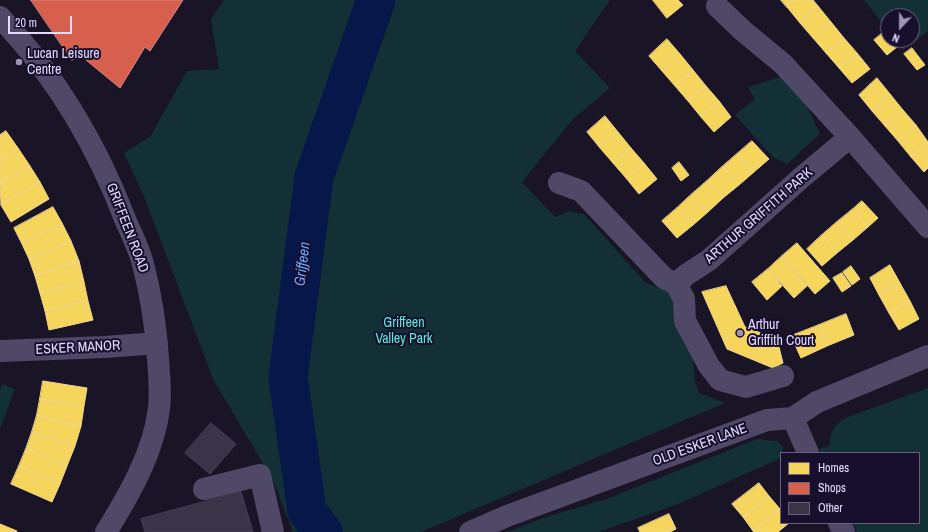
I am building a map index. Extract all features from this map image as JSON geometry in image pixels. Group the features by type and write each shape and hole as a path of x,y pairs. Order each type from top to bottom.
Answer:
{"street":[{"path":"717,6 742,30 784,64 928,227"},
{"name":"GRIFFEEN ROAD","path":"0,17 45,68 64,95 80,123 116,196 142,262 151,304 157,343 159,408 153,435 138,474 106,532"},
{"name":"ARTHUR GRIFFITH PARK","path":"676,284 686,274 709,260 803,176 850,137"},
{"path":"559,183 581,191 664,278 676,284 684,299 685,321 709,366 720,380 746,387 783,376"},
{"name":"ESKER MANOR","path":"0,352 157,343"},
{"name":"OLD ESKER LANE","path":"470,532 507,516 767,420 793,418 817,402 928,356"},
{"path":"793,418 808,452"},
{"path":"204,489 260,475 273,532"}],"green space":[{"name":"Griffeen Valley Park","path":"224,0 610,0 575,51 610,88 572,120 522,182 555,217 570,211 584,214 646,283 671,292 693,357 695,382 699,393 725,403 421,532 293,532 273,480 213,379 145,199 124,153 150,137 187,71 219,69 211,19"},
{"path":"864,0 928,0 928,31 920,37 920,8 880,8 880,21"},
{"path":"780,77 803,98 820,134 787,164 773,157 735,115 755,99 748,87"},
{"path":"2,384 15,389 0,429 0,390"},
{"path":"928,388 928,532 857,532 853,524 920,524 920,452 820,452 819,449 830,445 833,429 845,418"},
{"path":"757,439 778,441 783,448 782,452 780,452 780,458 678,504 599,532 508,532 543,518 609,498"}],"building: Homes":[{"path":"653,0 678,0 683,5 667,18"},
{"path":"781,0 795,0 787,7"},
{"path":"795,0 813,0 818,6 800,23 787,7"},
{"path":"818,6 831,22 813,38 800,23"},
{"path":"831,22 844,38 826,53 813,38"},
{"path":"880,35 880,47 874,40"},
{"path":"844,38 857,53 839,68 826,53"},
{"path":"667,39 680,54 662,71 649,56"},
{"path":"881,48 896,48 887,55"},
{"path":"912,48 925,65 917,70 904,54"},
{"path":"857,53 870,69 852,83 839,68"},
{"path":"680,54 693,70 675,86 662,71"},
{"path":"693,70 706,86 688,101 675,86"},
{"path":"877,78 890,94 872,111 859,95"},
{"path":"706,86 719,101 701,117 688,101"},
{"path":"890,94 903,110 885,126 872,111"},
{"path":"719,101 731,117 714,132 701,117"},
{"path":"903,110 916,125 898,141 885,126"},
{"path":"605,116 618,132 600,148 587,132"},
{"path":"916,125 928,142 911,157 898,141"},
{"path":"6,131 18,148 0,161 0,135"},
{"path":"618,132 631,148 613,163 600,148"},
{"path":"752,141 769,159 754,172 737,154"},
{"path":"928,142 928,168 924,172 911,157"},
{"path":"18,148 30,166 0,184 0,161"},
{"path":"631,148 644,163 626,178 613,163"},
{"path":"737,154 754,172 739,185 722,167"},
{"path":"679,162 689,175 681,181 672,168"},
{"path":"644,163 657,179 639,194 626,178"},
{"path":"30,166 40,182 1,205 0,184"},
{"path":"722,167 739,185 723,198 707,181"},
{"path":"707,181 723,198 708,212 692,194"},
{"path":"40,182 49,199 11,222 1,205"},
{"path":"692,194 708,212 693,225 677,208"},
{"path":"862,201 878,218 868,227 853,209"},
{"path":"53,207 62,223 22,244 14,228"},
{"path":"677,208 693,225 677,238 662,221"},
{"path":"853,209 868,227 853,240 837,222"},
{"path":"837,222 853,240 837,253 822,235"},
{"path":"62,223 71,241 29,259 22,244"},
{"path":"822,235 837,253 822,266 807,249"},
{"path":"71,241 79,261 35,276 29,259"},
{"path":"797,243 830,281 815,294 782,256"},
{"path":"782,256 808,285 794,298 768,269"},
{"path":"79,261 84,282 40,293 35,276"},
{"path":"890,265 900,283 879,295 870,278"},
{"path":"851,266 860,279 852,285 843,272"},
{"path":"768,269 782,286 767,300 752,282"},
{"path":"842,273 851,286 842,292 833,278"},
{"path":"84,282 88,301 45,311 40,293"},
{"path":"900,283 910,301 889,313 879,295"},
{"name":"Arthur Griffith Court","path":"726,286 745,327 777,339 783,363 773,368 727,349 702,292"},
{"path":"88,301 93,320 49,330 45,311"},
{"path":"910,301 919,319 899,330 889,313"},
{"path":"846,314 854,335 827,346 819,325"},
{"path":"819,325 827,346 801,358 791,336"},
{"path":"43,381 87,388 84,406 40,399"},
{"path":"40,399 84,406 81,426 37,415"},
{"path":"37,415 81,426 75,446 32,432"},
{"path":"32,432 75,446 67,466 26,449"},
{"path":"26,449 67,466 60,484 19,466"},
{"path":"19,466 60,484 52,502 11,484"},
{"path":"759,483 769,496 743,517 732,504"},
{"path":"769,496 780,509 753,531 743,517"},
{"path":"780,509 780,524 788,524 778,532 753,531"},
{"path":"669,514 676,529 670,532 640,532 638,528"},
{"path":"0,524 17,531 0,532"}],"building: Shops":[{"path":"31,0 183,0 150,51 145,47 120,88 80,55 72,60"}],"building: Other":[{"path":"211,423 236,444 210,474 185,453"},
{"path":"241,492 253,532 145,532 141,519"}],"waterway":[{"name":"Griffeen","path":"323,532 307,511 288,377 314,177 376,0"}],"place":[{"name":"Lucan Leisure Centre","path":"19,62"},
{"name":"Arthur Griffith Court","path":"740,333"}]}
